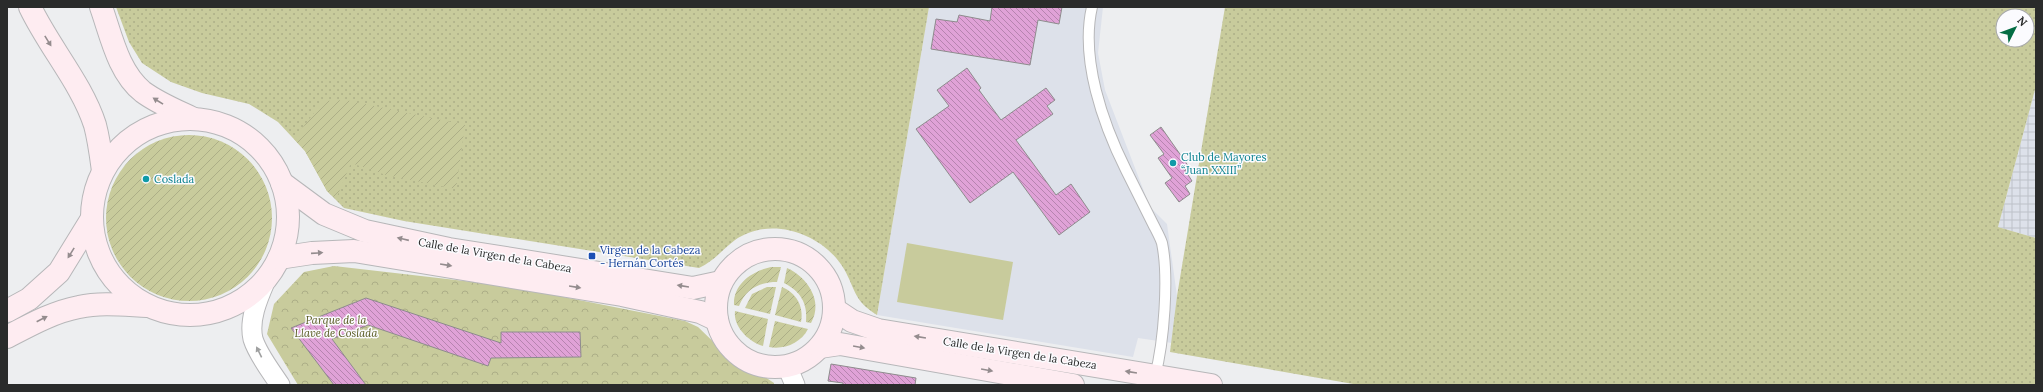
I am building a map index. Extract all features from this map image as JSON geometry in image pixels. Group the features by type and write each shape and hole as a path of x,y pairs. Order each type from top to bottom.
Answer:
{"main road":[{"path":"30,7 40,28 80,92 92,119 99,143 103,171"},
{"path":"7,337 48,316 78,307 111,304 149,306 175,314 201,314 227,308 250,294 274,267 287,227 288,208 282,183 268,158 247,137 221,124 193,118 160,102 142,91 132,81 117,54 101,7"},
{"path":"149,306 126,291 108,271 96,247 91,220 94,194 103,171 119,148 140,131 166,121 193,118"},
{"name":"Calle de la Virgen de la Cabeza","path":"282,183 324,214 365,231 449,249 693,288 721,282"},
{"path":"7,312 29,299 59,272 91,220"},
{"path":"766,249 788,251 808,259 819,268 828,280 833,294 834,309 833,322 828,336 820,347 800,363 791,375 745,360 732,349 722,335 716,320 716,301 721,282 734,265 752,253 766,249"},
{"name":"Calle de la Virgen de la Cabeza","path":"274,267 312,253 354,251 622,295 700,312 716,320"},
{"name":"Calle de la Virgen de la Cabeza","path":"834,309 852,321 878,330 1154,380 1211,385"},
{"name":"Calle de la Virgen de la Cabeza","path":"820,347 840,344 1072,385"}],"street":[{"path":"274,267 256,303 253,338 261,356 280,385"}],"lane":[{"path":"1092,7 1089,20 1089,47 1096,92 1114,143 1162,242 1166,272 1159,360 1154,380"}],"shaded area":[{"path":"929,7 1103,7 1098,53 1105,90 1150,207 1167,224 1177,296 1172,343 1138,338 1133,357 877,315"},
{"path":"2036,86 2036,238 1998,227"}],"green space":[{"path":"116,7 929,7 877,315 869,310 859,299 848,276 835,256 810,237 795,232 779,229 764,229 749,233 735,240 714,259 699,268 404,221 344,208 327,191 305,151 278,122 249,104 202,93 171,82 142,63 129,42"},
{"path":"1225,7 2036,7 2036,86 1998,227 2036,238 2036,385 1359,385 1170,352 1177,296"},
{"path":"346,100 465,125 456,189 386,175 351,163 336,199 327,191 305,151 294,139 323,101"},
{"path":"189,135 213,139 228,145 241,154 253,166 262,179 268,194 272,218 268,242 262,257 253,270 241,282 228,291 213,297 189,301 165,297 150,291 137,282 125,270 116,257 110,242 106,218 110,194 116,179 125,166 137,154 150,145 165,139"},
{"path":"907,243 1013,262 1003,320 897,302"},
{"name":"Parque de la Llave de Coslada","path":"334,266 508,286 685,321 698,327 728,356 744,363 774,383 774,385 298,385 267,334 274,304 304,272"},
{"path":"771,267 781,267 777,282 759,285 745,295 739,306 734,305 740,285 751,275"},
{"path":"787,268 801,277 811,291 816,306 815,315 811,323 806,322 806,309 802,298 790,286 784,283"},
{"path":"767,287 776,287 770,314 745,308 752,294"},
{"path":"782,287 795,296 798,301 802,316 801,322 775,315"},
{"path":"735,311 768,319 763,346 752,341 739,328 735,317"},
{"path":"775,321 808,329 797,342 775,348 769,347"}],"building":[{"path":"992,7 1062,7 1059,24 1038,20 1030,65 931,49 936,19 957,22 959,15 990,21"},
{"path":"967,68 981,88 979,90 1001,120 1046,88 1055,100 1047,106 1053,114 1016,140 1056,195 1071,184 1090,212 1059,235 1013,172 970,203 916,129 949,106 937,90"},
{"name":"Club de Mayores “Juan XXIII”","path":"1161,127 1189,167 1185,170 1192,181 1185,186 1190,194 1179,202 1165,183 1172,178 1158,158 1164,154 1150,135"},
{"path":"366,298 501,343 501,332 580,332 581,357 491,358 488,366 368,325 332,339 366,385 334,385 291,328"},
{"path":"831,364 916,378 915,385 843,385 843,383 828,381"}],"place":[{"name":"Club de Mayores “Juan XXIII”","path":"1173,163"},
{"name":"Coslada","path":"146,179"},
{"name":"Virgen de la Cabeza - Hernán Cortés","path":"592,256"}]}
